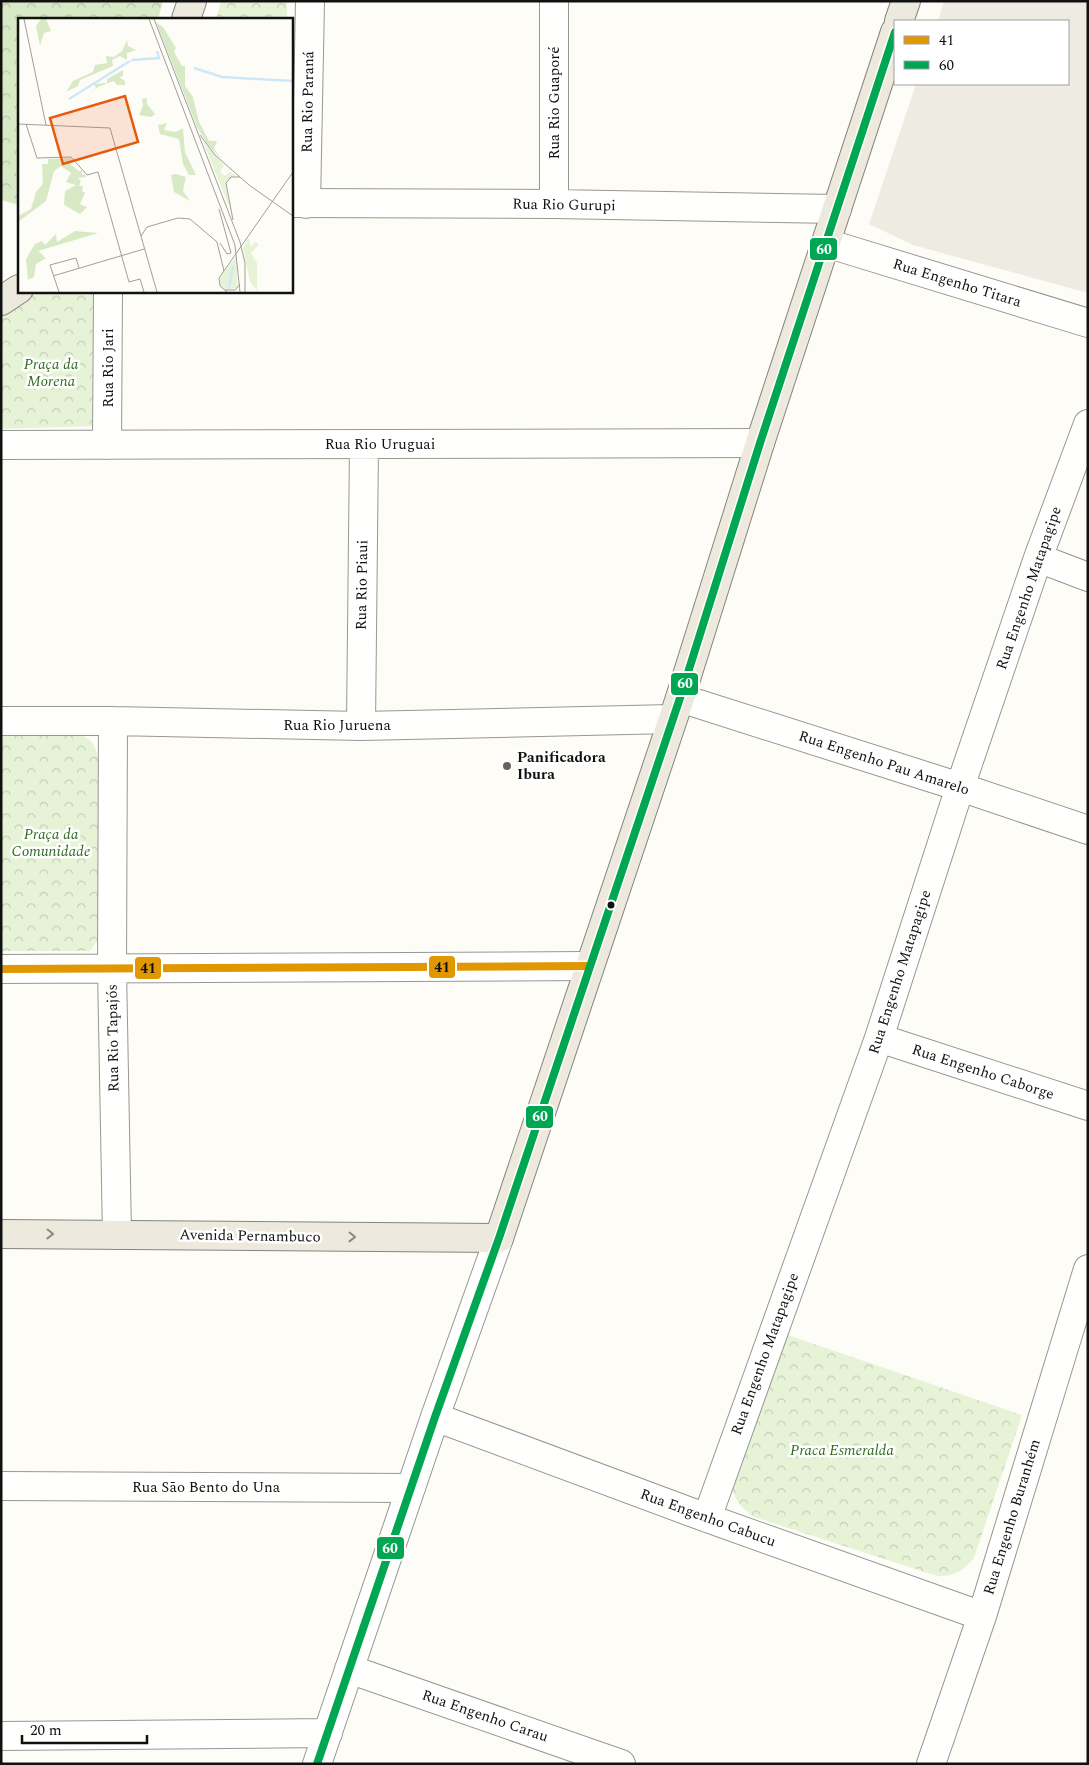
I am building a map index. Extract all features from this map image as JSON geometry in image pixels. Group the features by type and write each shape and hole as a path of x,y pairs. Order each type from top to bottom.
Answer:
{"main road":[{"path":"186,18 192,1"},
{"path":"899,20 906,1"},
{"path":"500,1238 676,708 760,443 894,35"},
{"path":"1,300 18,289"},
{"name":"Avenida Pernambuco","path":"1,1234 500,1238"}],"street":[{"name":"Rua Rio Paraná","path":"299,203 310,1"},
{"name":"Rua Rio Guaporé","path":"554,1 554,204"},
{"name":"Rua Rio Gurupi","path":"299,203 554,204 837,209"},
{"name":"Rua Engenho Titara","path":"826,243 1088,323"},
{"name":"Rua Rio Jari","path":"107,445 108,292"},
{"name":"Rua Engenho Matapagipe","path":"706,1518 879,1038 960,787 1038,558 1088,424"},
{"name":"Rua Rio Uruguai","path":"1,445 760,443"},
{"name":"Rua Rio Piaui","path":"361,726 364,444"},
{"path":"1038,558 1088,577"},
{"name":"Rua Rio Juruena","path":"1,721 112,721 361,726 676,708"},
{"name":"Rua Engenho Pau Amarelo","path":"676,708 960,787 1088,830"},
{"name":"Rua Rio Tapajós","path":"112,721 112,969 117,1235"},
{"path":"1,969 589,966"},
{"name":"Rua Engenho Caborge","path":"879,1038 1088,1106"},
{"path":"317,1764 435,1416 500,1238"},
{"name":"Rua Engenho Buranhém","path":"931,1764 982,1616 1088,1269"},
{"name":"Rua Engenho Cabucu","path":"435,1416 706,1518 982,1616"},
{"name":"Rua São Bento do Una","path":"1,1486 411,1488"},
{"name":"Rua Engenho Carau","path":"349,1669 621,1764"},
{"path":"1,1736 328,1733"}],"green space":[{"path":"1,1 163,1 158,18 18,18 18,205 1,200"},
{"path":"221,1 287,1 287,18 216,18"},
{"name":"Praça da Morena","path":"30,292 100,292 97,426 1,429 1,315"},
{"name":"Praça da Comunidade","path":"1,734 79,735 91,741 96,751 99,762 100,894 97,941 90,951 1,951"},
{"name":"Praca Esmeralda","path":"782,1333 1022,1415 974,1558 967,1566 953,1574 937,1576 754,1517 739,1503 731,1484"}],"shaded area":[{"path":"944,1 1088,1 1088,293 913,245 869,224 916,85 1069,85 1069,20 938,20"}],"transit line":[{"name":"60","path":"317,1764 435,1417 499,1238 680,698 760,443 894,35"},
{"name":"41","path":"1,969 589,966"}],"place":[{"name":"Panificadora Ibura","path":"507,766"}]}
